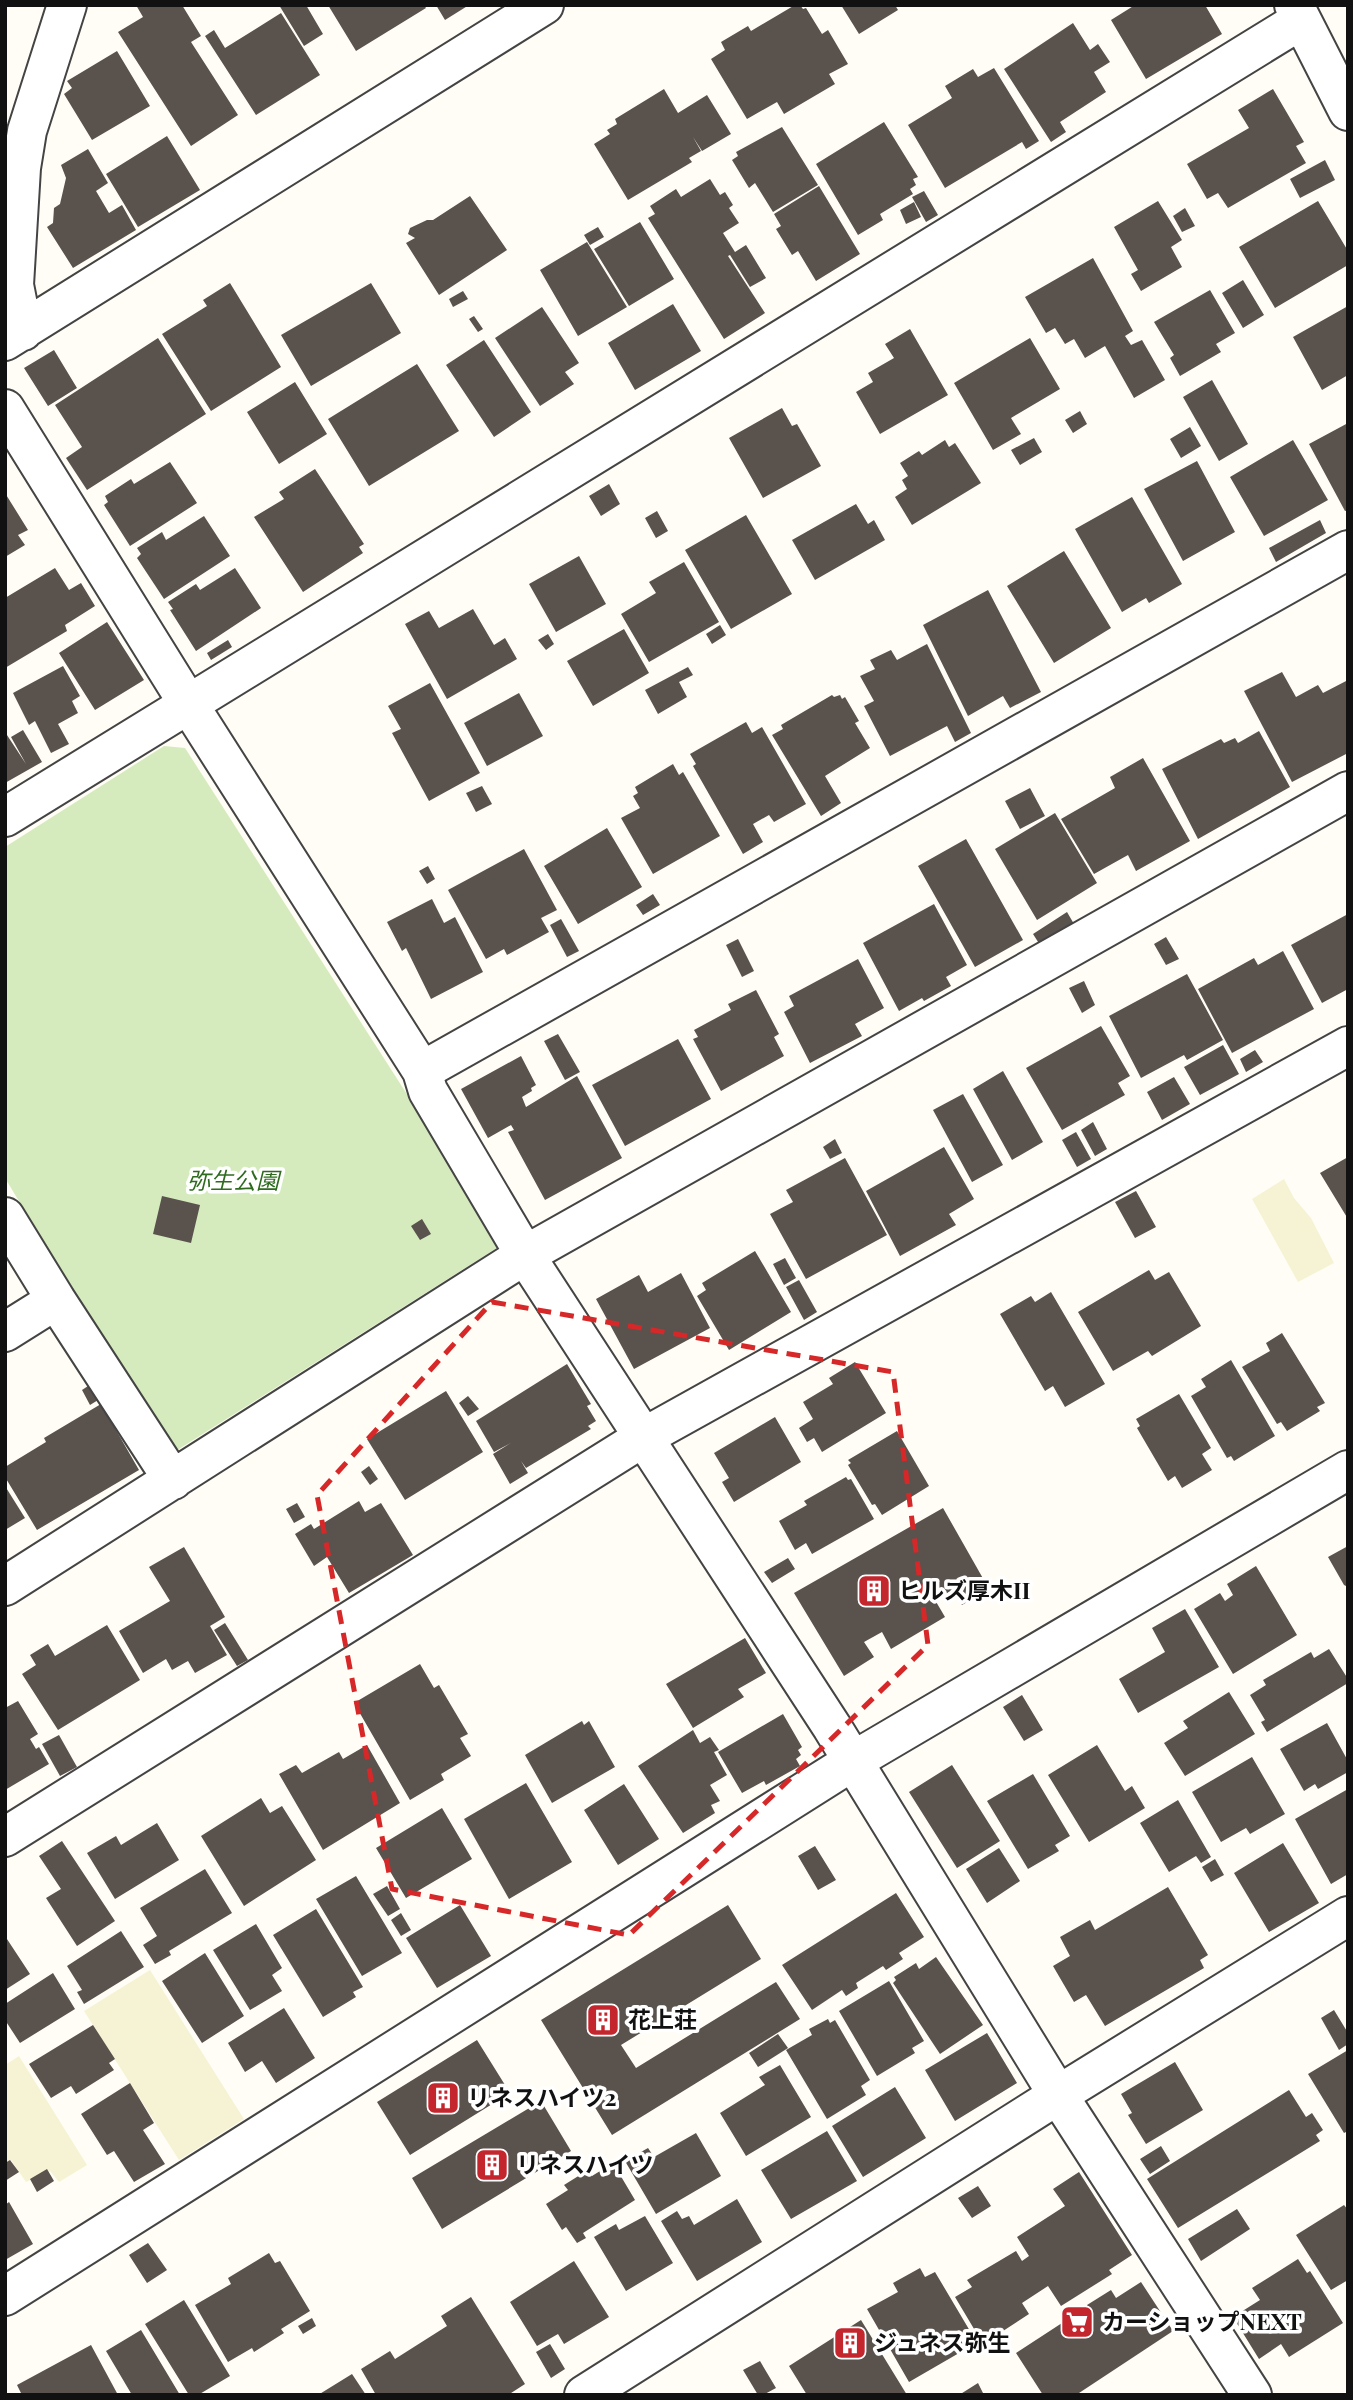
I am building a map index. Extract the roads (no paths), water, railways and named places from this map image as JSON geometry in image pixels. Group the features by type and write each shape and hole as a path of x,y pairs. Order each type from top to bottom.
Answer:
{"street":[{"path":"14,336 14,285 21,168 27,131 67,5"},
{"path":"14,336 544,5"},
{"path":"5,817 1298,13 1348,111"},
{"path":"5,409 422,1071 428,1091 525,1255 853,1761 1058,2095 1252,2395"},
{"path":"422,1071 1348,550"},
{"path":"5,1586 525,1255 1348,791"},
{"path":"5,1837 644,1437 1348,1046"},
{"path":"5,1217 173,1480"},
{"path":"5,1332 56,1300"},
{"path":"5,2295 853,1761 1348,1470"},
{"path":"584,2395 1058,2095 1348,1916"}],"place":[{"name":"ヒルズ厚木II","path":"874,1591"},
{"name":"花上荘","path":"603,2020"},
{"name":"リネスハイツ2","path":"443,2098"},
{"name":"リネスハイツ","path":"492,2165"},
{"name":"カーショップNEXT","path":"1077,2322"},
{"name":"ジュネス弥生","path":"850,2343"}],"park label":[{"name":"弥生公園","path":"233,1181"}]}
